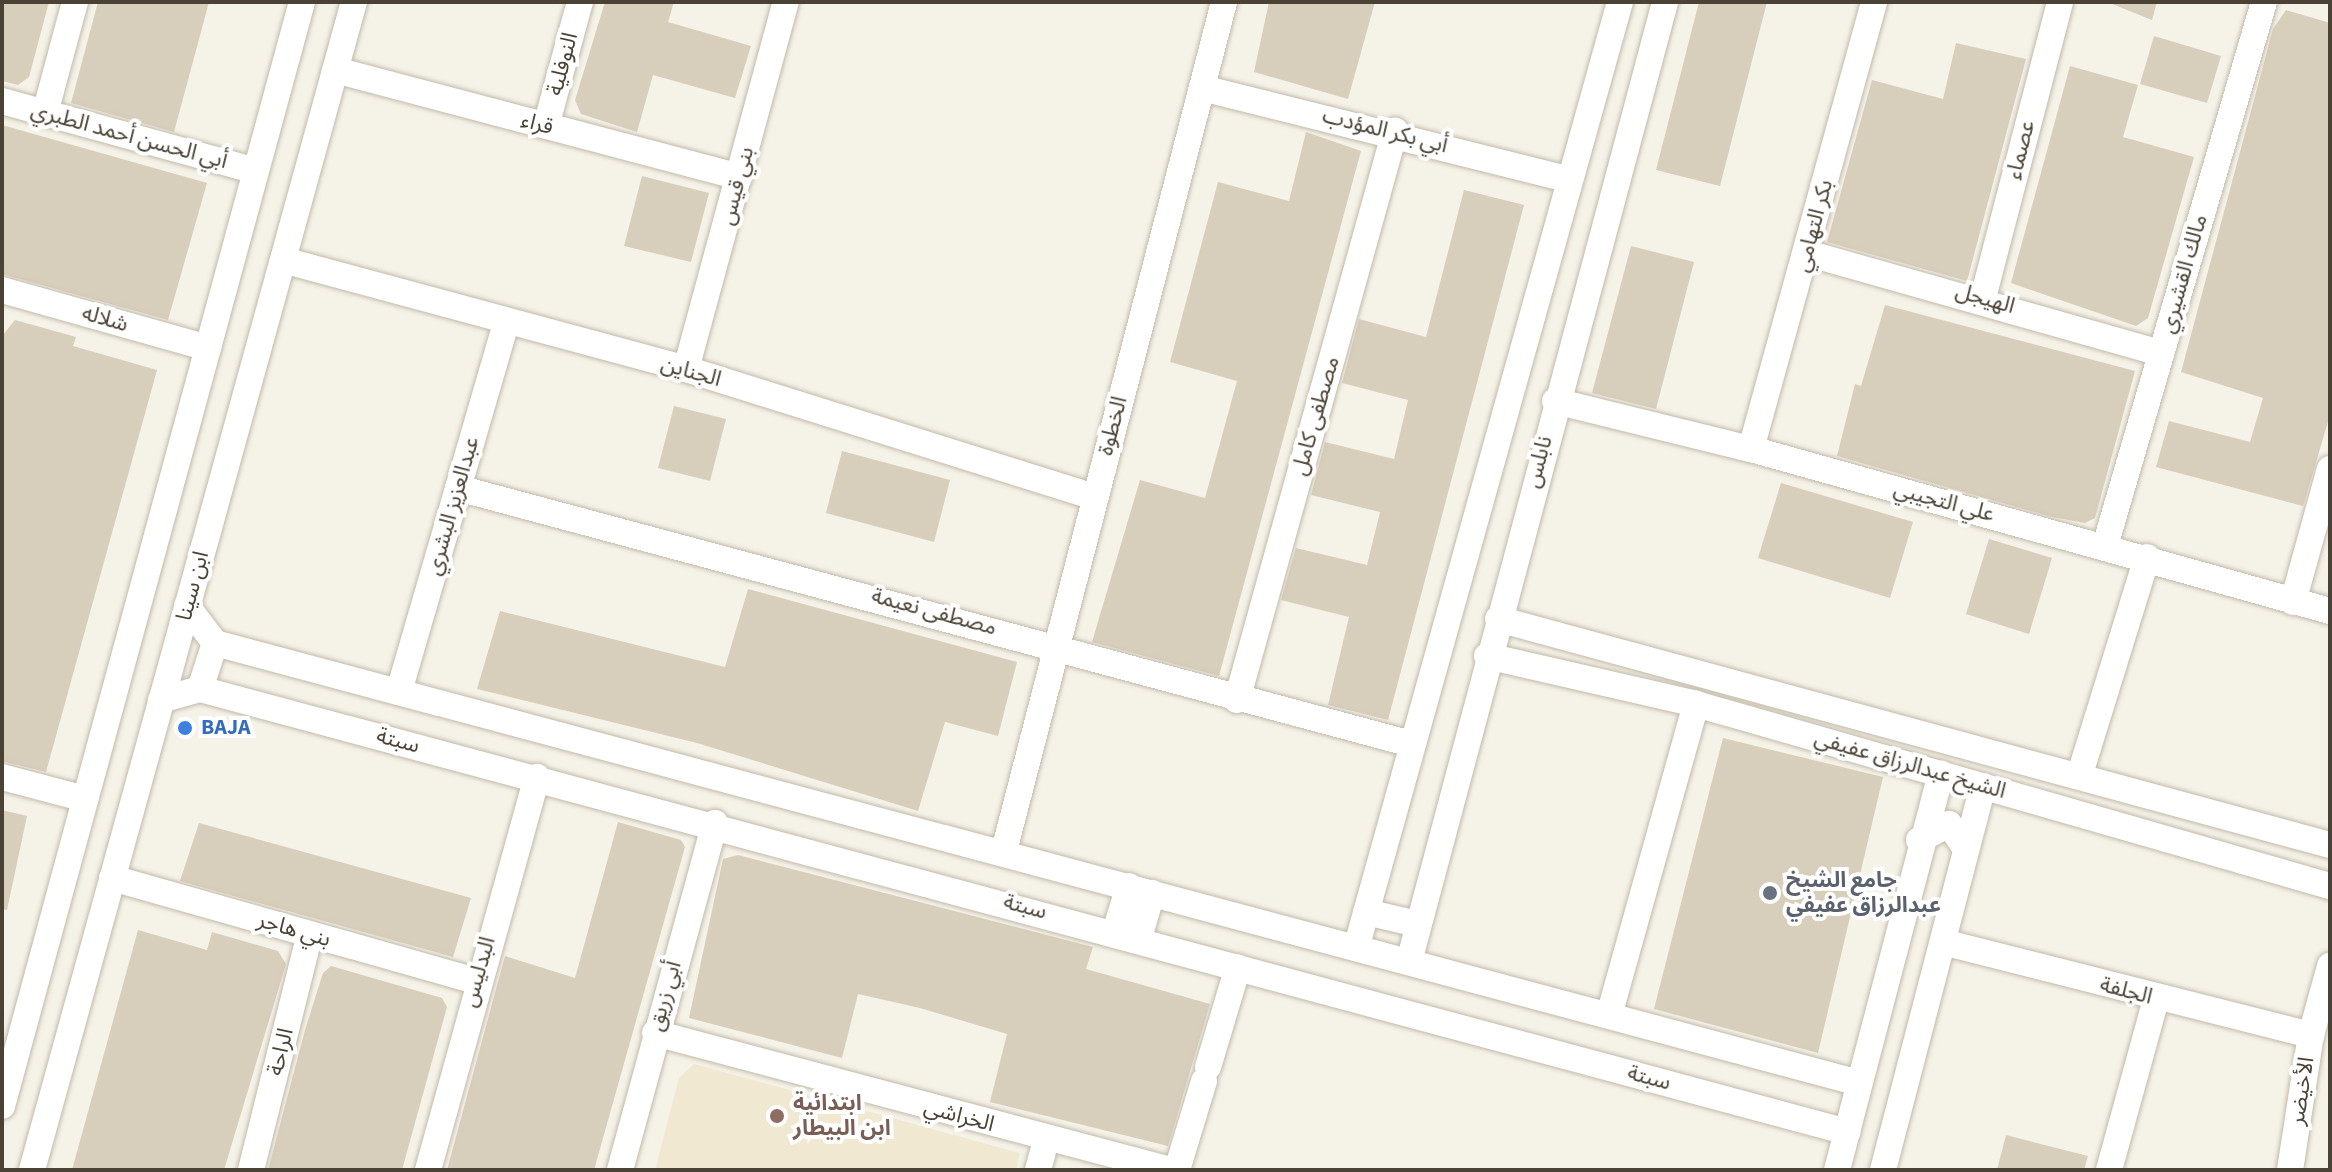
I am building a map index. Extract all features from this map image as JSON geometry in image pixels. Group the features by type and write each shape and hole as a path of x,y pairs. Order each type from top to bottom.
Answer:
{"street":[{"path":"45,113 75,2"},
{"path":"3,1097 302,2"},
{"name":"ابن سينا","path":"32,1170 354,2"},
{"name":"النوفلية","path":"546,126 580,2"},
{"name":"بني قيس","path":"686,369 786,2"},
{"name":"الخطوة","path":"1004,851 1224,2"},
{"path":"1357,945 1408,743 1620,2"},
{"name":"نابلس","path":"1410,958 1555,401 1665,2"},
{"name":"بكر التهامي","path":"1751,449 1874,2"},
{"name":"عصماء","path":"1983,298 2060,2"},
{"name":"مالك القشيري","path":"2105,546 2264,2"},
{"name":"قراء","path":"335,70 739,177"},
{"name":"أبي بكر المؤدب","path":"1202,88 1395,131 1568,179"},
{"name":"أبي الحسن أحمد الطبري","path":"2,101 256,171"},
{"name":"مصطفى كامل","path":"1237,700 1395,131"},
{"name":"الهيجل","path":"1807,253 1983,298 2161,353"},
{"name":"الجناين","path":"283,260 506,324 686,369 1094,497"},
{"name":"شلاله","path":"2,290 208,348"},
{"name":"عبدالعزيز البشري","path":"400,688 506,324"},
{"name":"علي التجيبي","path":"1555,401 1751,449 2147,557 2330,611"},
{"path":"2293,602 2330,469"},
{"name":"مصطفى نعيمة","path":"458,488 1058,644 1237,700 1408,743"},
{"path":"2080,774 2147,557"},
{"path":"187,606 215,643 400,688 1140,890 1410,958 1859,1083"},
{"name":"الشيخ عبدالرزاق عفيفي","path":"1498,619 2080,774 2330,845"},
{"path":"1522,664 1511,642 1530,627"},
{"path":"161,700 200,689 215,643"},
{"name":"الشيخ عبدالرزاق عفيفي","path":"1487,656 1696,704 2330,886"},
{"name":"سبتة","path":"200,689 715,823 1847,1132"},
{"path":"1610,1012 1696,704"},
{"path":"1837,1170 1919,840 1941,773"},
{"path":"2,777 85,799"},
{"name":"البدليس","path":"428,1170 476,981 537,777"},
{"path":"1883,1170 1943,942 1964,846 1983,786"},
{"name":"أبي زريق","path":"620,1170 655,1033 715,823"},
{"path":"1919,840 1949,824 1964,846"},
{"name":"بني هاجر","path":"112,878 476,981"},
{"path":"1127,935 1140,890"},
{"path":"1366,912 1417,924"},
{"name":"الراحة","path":"251,1170 310,934"},
{"name":"الجلفة","path":"1943,942 2156,999 2311,1035"},
{"name":"الأخيضر","path":"2290,1170 2311,1035 2330,966"},
{"path":"1174,1170 1238,967"},
{"path":"2109,1170 2156,999"},
{"name":"الخراشي","path":"655,1033 1046,1140 1174,1170"},
{"path":"1038,1170 1046,1140"}],"shaded area":[{"name":"ابتدائية ابن البيطار","path":"694,1064 1020,1153 1016,1170 655,1170 679,1078"}],"building":[{"path":"2,2 49,2 29,77 18,85 2,81"},
{"path":"98,2 209,2 174,132 71,103"},
{"path":"605,2 674,2 668,22 751,46 735,98 653,75 637,132 581,114 575,100"},
{"path":"1269,2 1375,2 1348,99 1254,72"},
{"path":"1699,2 1767,2 1720,186 1656,170"},
{"path":"2107,2 2157,2 2152,20"},
{"path":"2286,10 2330,23 2330,415 2303,506 2156,467 2169,421 2250,442 2263,398 2181,372 2273,29"},
{"path":"2154,36 2221,56 2207,103 2140,84"},
{"path":"1956,43 2026,59 1967,281 1827,242 1872,80 1943,99"},
{"path":"2070,66 2138,85 2123,137 2194,157 2148,318 2136,326 2011,283"},
{"path":"2,125 207,183 168,320 2,274"},
{"path":"1306,132 1361,151 1219,676 1092,642 1140,480 1205,498 1237,381 1170,362 1218,182 1289,201"},
{"path":"642,176 709,193 691,262 624,246"},
{"path":"1464,190 1524,205 1388,720 1328,705 1349,617 1281,600 1296,548 1367,565 1380,512 1311,495 1325,442 1394,459 1408,400 1342,383 1359,319 1426,337"},
{"path":"1631,246 1694,262 1656,409 1592,393"},
{"path":"1885,305 2135,371 2095,518 2085,523 2052,517 1837,456 1855,384 1861,386"},
{"path":"15,320 76,337 73,346 157,370 46,772 2,761 2,336"},
{"path":"674,406 726,419 710,481 658,468"},
{"path":"842,451 950,480 934,542 826,513"},
{"path":"1781,483 1913,522 1890,598 1758,558"},
{"path":"1989,539 2052,558 2029,634 1966,614"},
{"path":"748,589 1017,662 998,736 945,722 918,811 697,743 477,689 500,611 725,667"},
{"name":"جامع الشيخ عبدالرزاق عفيفي","path":"1723,738 1883,777 1818,1053 1654,1009"},
{"path":"2,810 27,816 7,910 2,909"},
{"path":"618,822 681,840 685,847 594,1170 447,1170 505,956 575,978"},
{"path":"199,823 471,898 453,957 180,881"},
{"path":"738,855 1093,947 1086,969 1210,1004 1168,1146 990,1102 1007,1034 920,1008 858,994 842,1058 689,1018 723,859"},
{"path":"138,930 207,950 212,932 278,951 286,964 224,1170 72,1170"},
{"path":"331,966 442,998 447,1007 402,1170 268,1170 305,1030 323,973"},
{"path":"2006,1135 2088,1156 2084,1170 1997,1170"}],"place":[{"name":"BAJA","path":"185,728"},
{"name":"جامع الشيخ عبدالرزاق عفيفي","path":"1770,893"},
{"name":"ابتدائية ابن البيطار","path":"777,1116"}]}
